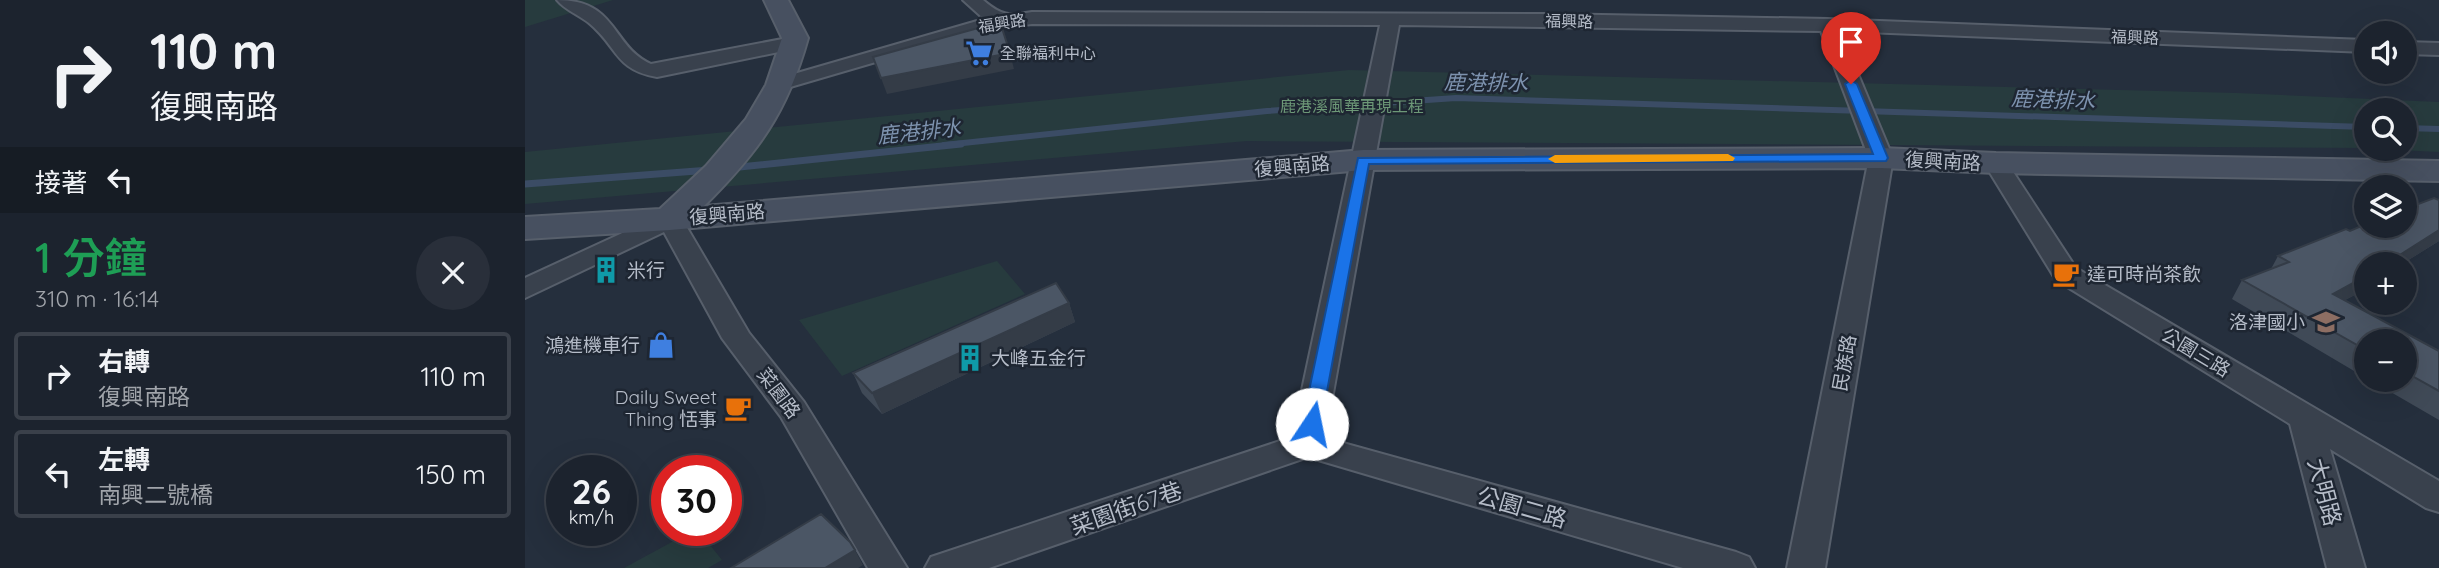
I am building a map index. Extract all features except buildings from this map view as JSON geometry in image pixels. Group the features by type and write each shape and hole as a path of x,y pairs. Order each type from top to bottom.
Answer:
{"street":[{"path":"566,0 601,22 631,62 644,71 657,71 793,43"},
{"path":"525,289 670,219 714,178 761,120 780,84 795,38 776,0"},
{"path":"972,0 988,14 1004,21"},
{"name":"福興路","path":"780,84 1004,21 1032,18 1390,22 1547,20 1828,26 2354,46"},
{"path":"1307,446 1390,22"},
{"path":"1828,26 1881,158"},
{"path":"2417,48 2439,49"},
{"name":"復興南路","path":"525,228 670,219 1363,160 1881,158 1996,163 2439,171"},
{"name":"民族路","path":"1806,568 1881,158"},
{"name":"公園三路","path":"1996,163 2066,274 2439,498"},
{"name":"菜園路","path":"670,219 737,338 793,410 888,568"},
{"name":"大明路","path":"2305,417 2346,568"},
{"name":"菜園街67巷","path":"944,568 1307,446"},
{"name":"公園二路","path":"1307,446 1736,568"}],"green space":[{"path":"525,0 613,0 525,27"},
{"name":"鹿港溪風華再現工程","path":"1349,70 2354,98 2354,148 1247,141 525,204 525,152"},
{"name":"鹿港溪風華再現工程","path":"2417,101 2439,102 2439,152 2417,151"},
{"path":"997,261 1025,294 842,376 799,320"},
{"path":"665,546 711,546 722,560 708,568 624,568"}],"waterway":[{"name":"鹿港排水","path":"944,145 1267,111 1456,98 2354,127"},
{"name":"鹿港排水","path":"2417,128 2439,129"},
{"name":"鹿港排水","path":"730,168 961,144"},
{"name":"鹿港排水","path":"525,184 710,170"}],"slow traffic":[{"path":"1555,159 1728,158"}],"place":[{"name":"全聯福利中心","path":"979,53"},
{"name":"米行","path":"606,270"},
{"name":"達可時尚茶飲","path":"2066,274"},
{"name":"洛津國小","path":"2326,322"},
{"name":"鴻進機車行","path":"661,345"},
{"name":"大峰五金行","path":"970,358"},
{"name":"Daily Sweet Thing 恬事","path":"738,408"}],"route":[{"path":"1312,424 1363,160 1881,158 1851,84"}]}
